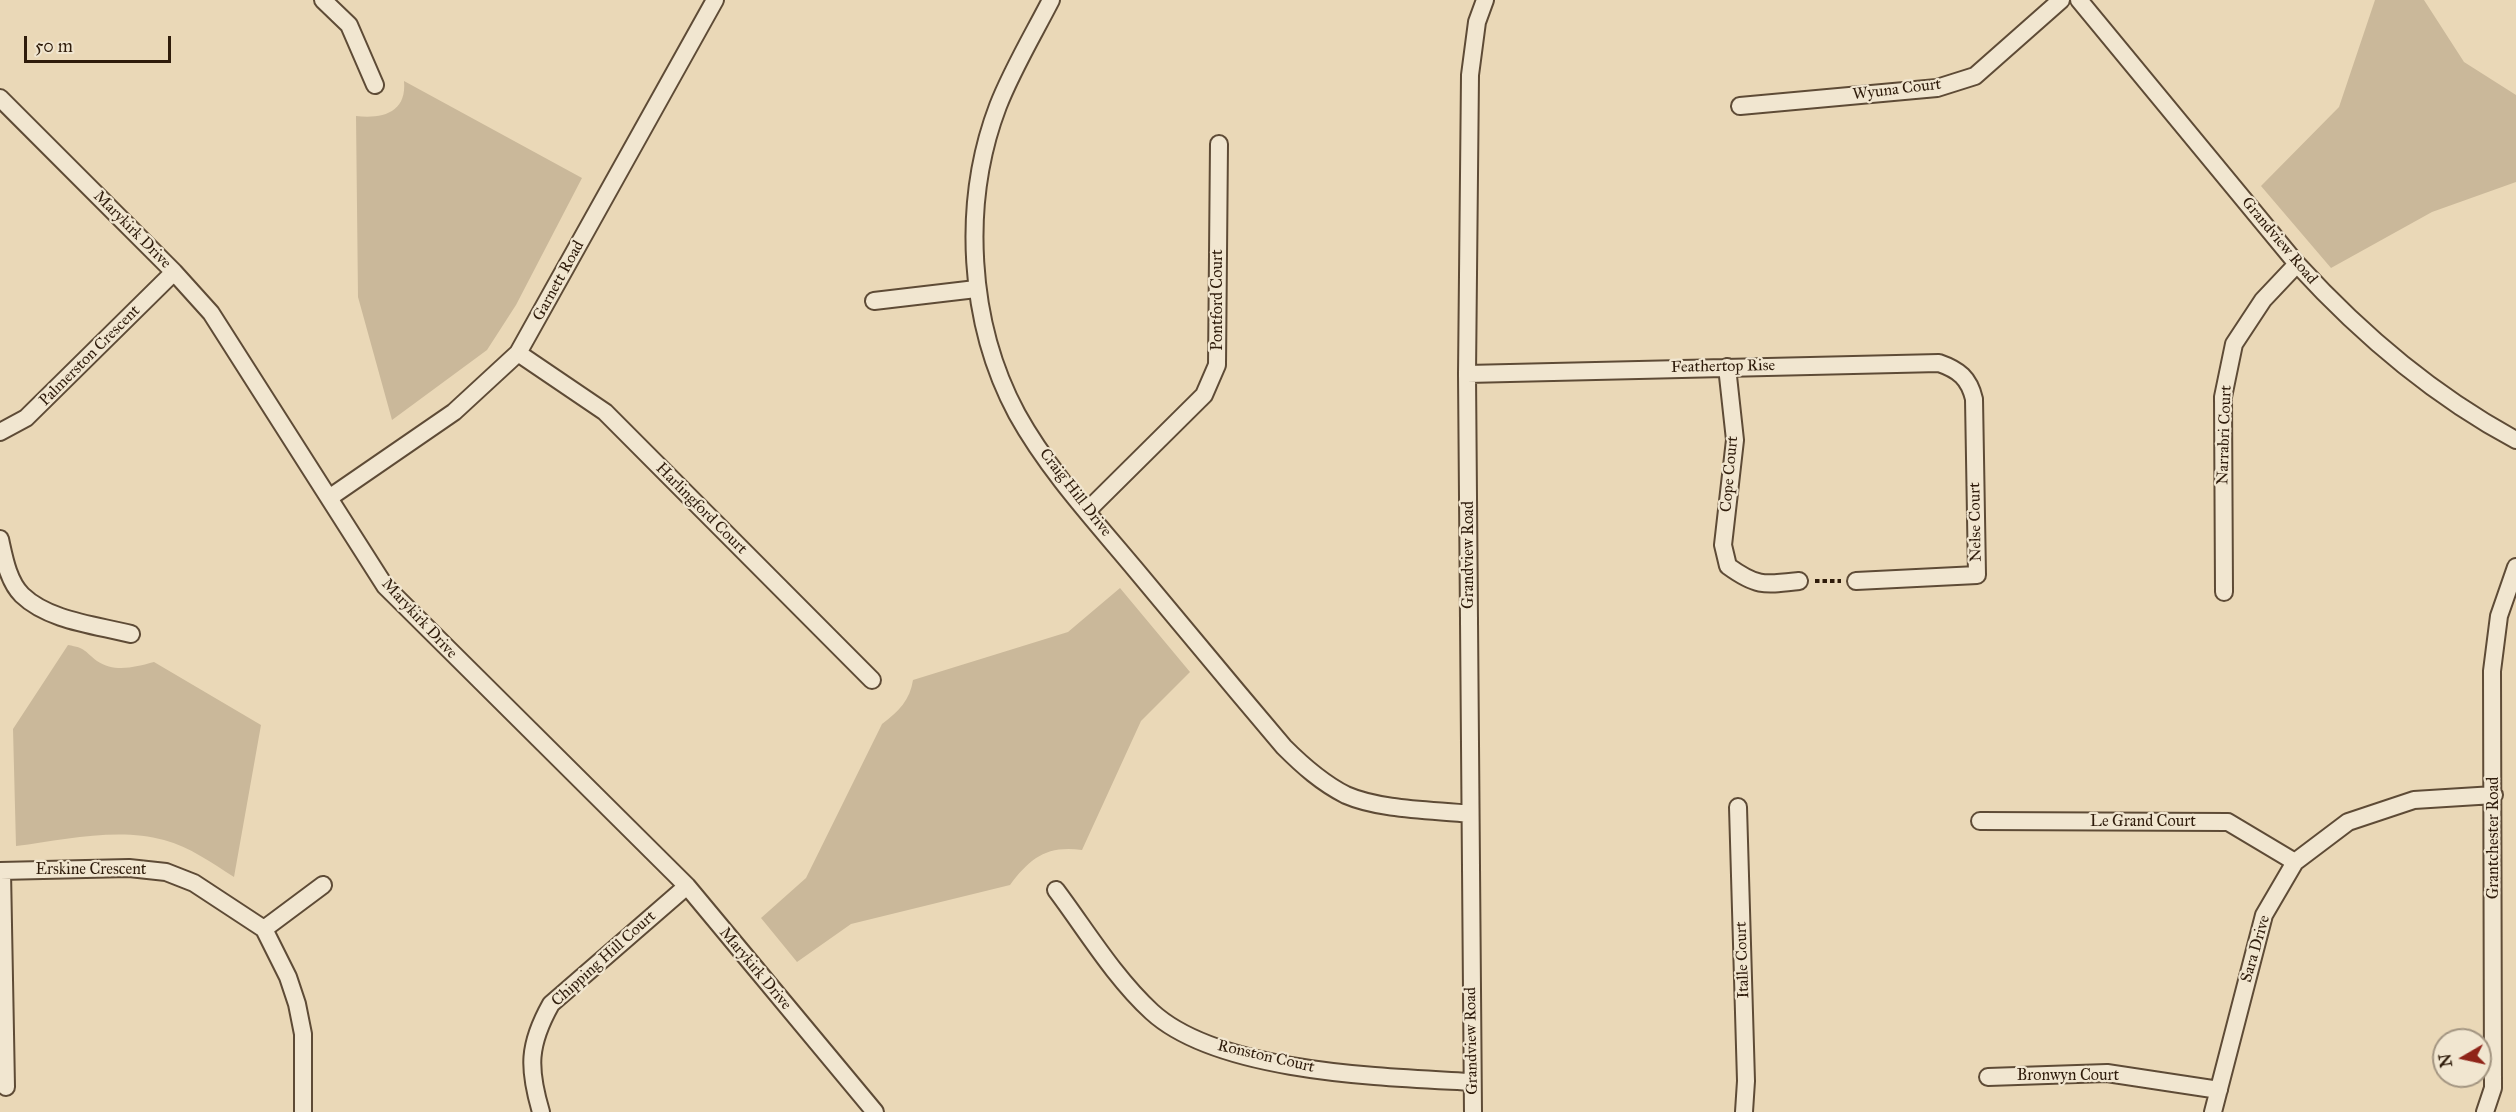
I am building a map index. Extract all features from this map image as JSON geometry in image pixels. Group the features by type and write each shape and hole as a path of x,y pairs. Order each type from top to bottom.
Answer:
{"street":[{"path":"323,0 349,26 375,85"},
{"name":"Garnett Road","path":"329,498 454,412 518,353 715,0"},
{"name":"Craig Hill Drive","path":"1051,0 998,106 976,200 976,290 1002,385 1034,441 1087,511 1284,747 1314,776 1348,796 1382,804 1470,814"},
{"name":"Grandview Road","path":"1473,1112 1467,374 1470,75 1477,22 1485,0"},
{"name":"Wyuna Court","path":"1740,106 1937,88 1975,76 2061,0"},
{"name":"Grandview Road","path":"2079,0 2297,264 2353,323 2420,380 2482,422 2516,440"},
{"name":"Marykirk Drive","path":"0,98 174,272 211,313 393,594 687,886 875,1112"},
{"name":"Pontford Court","path":"1087,511 1204,395 1217,365 1219,144"},
{"name":"Narrabri Court","path":"2224,592 2223,397 2234,344 2264,300 2297,264"},
{"name":"Palmerston Crescent","path":"0,432 26,418 174,272"},
{"path":"874,301 976,290"},
{"name":"Harlingford Court","path":"518,353 605,412 872,680"},
{"name":"Feathertop Rise","path":"1467,374 1939,363 1963,374 1971,385"},
{"name":"Cope Court","path":"1727,367 1735,440 1723,545 1728,566 1743,577 1762,585 1799,581"},
{"name":"Nelse Court","path":"1856,581 1977,576 1974,399 1971,385"},
{"path":"0,539 6,567 22,594 50,613 130,634"},
{"name":"Grantchester Road","path":"2485,1112 2493,1088 2492,671 2499,616 2516,567"},
{"name":"Sara Drive","path":"2213,1112 2264,915 2295,862 2348,822 2359,818 2414,800 2494,795"},
{"name":"Italle Court","path":"1738,807 1746,1081 1744,1112"},
{"name":"Le Grand Court","path":"1980,821 2228,822 2295,862"},
{"name":"Erskine Crescent","path":"1,871 129,868 166,872 194,883 264,929"},
{"path":"1,871 6,1087"},
{"path":"303,1112 303,1034 297,1004 288,977 264,929 323,885"},
{"name":"Chipping Hill Court","path":"541,1112 532,1082 531,1050 538,1027 551,1004 687,886"},
{"name":"Ronston Court","path":"1056,890 1128,986 1153,1013 1192,1038 1233,1053 1353,1076 1472,1082"},
{"name":"Bronwyn Court","path":"1988,1077 2108,1073 2219,1090"}],"path":[{"path":"1799,581 1856,581"}],"shaded area":[{"path":"2375,0 2424,0 2464,62 2516,95 2516,182 2432,212 2331,268 2261,186 2339,107"},
{"path":"404,81 582,178 516,305 487,350 392,420 358,297 356,116 375,116 391,112 401,100"},
{"path":"1120,588 1190,672 1141,721 1082,850 1059,850 1040,855 1025,867 1010,885 851,924 797,962 761,918 806,878 882,724 903,705 913,680 1068,632"},
{"path":"68,645 82,649 97,661 111,667 125,668 154,662 261,725 234,877 183,847 146,836 90,836 16,846 13,729"}]}
